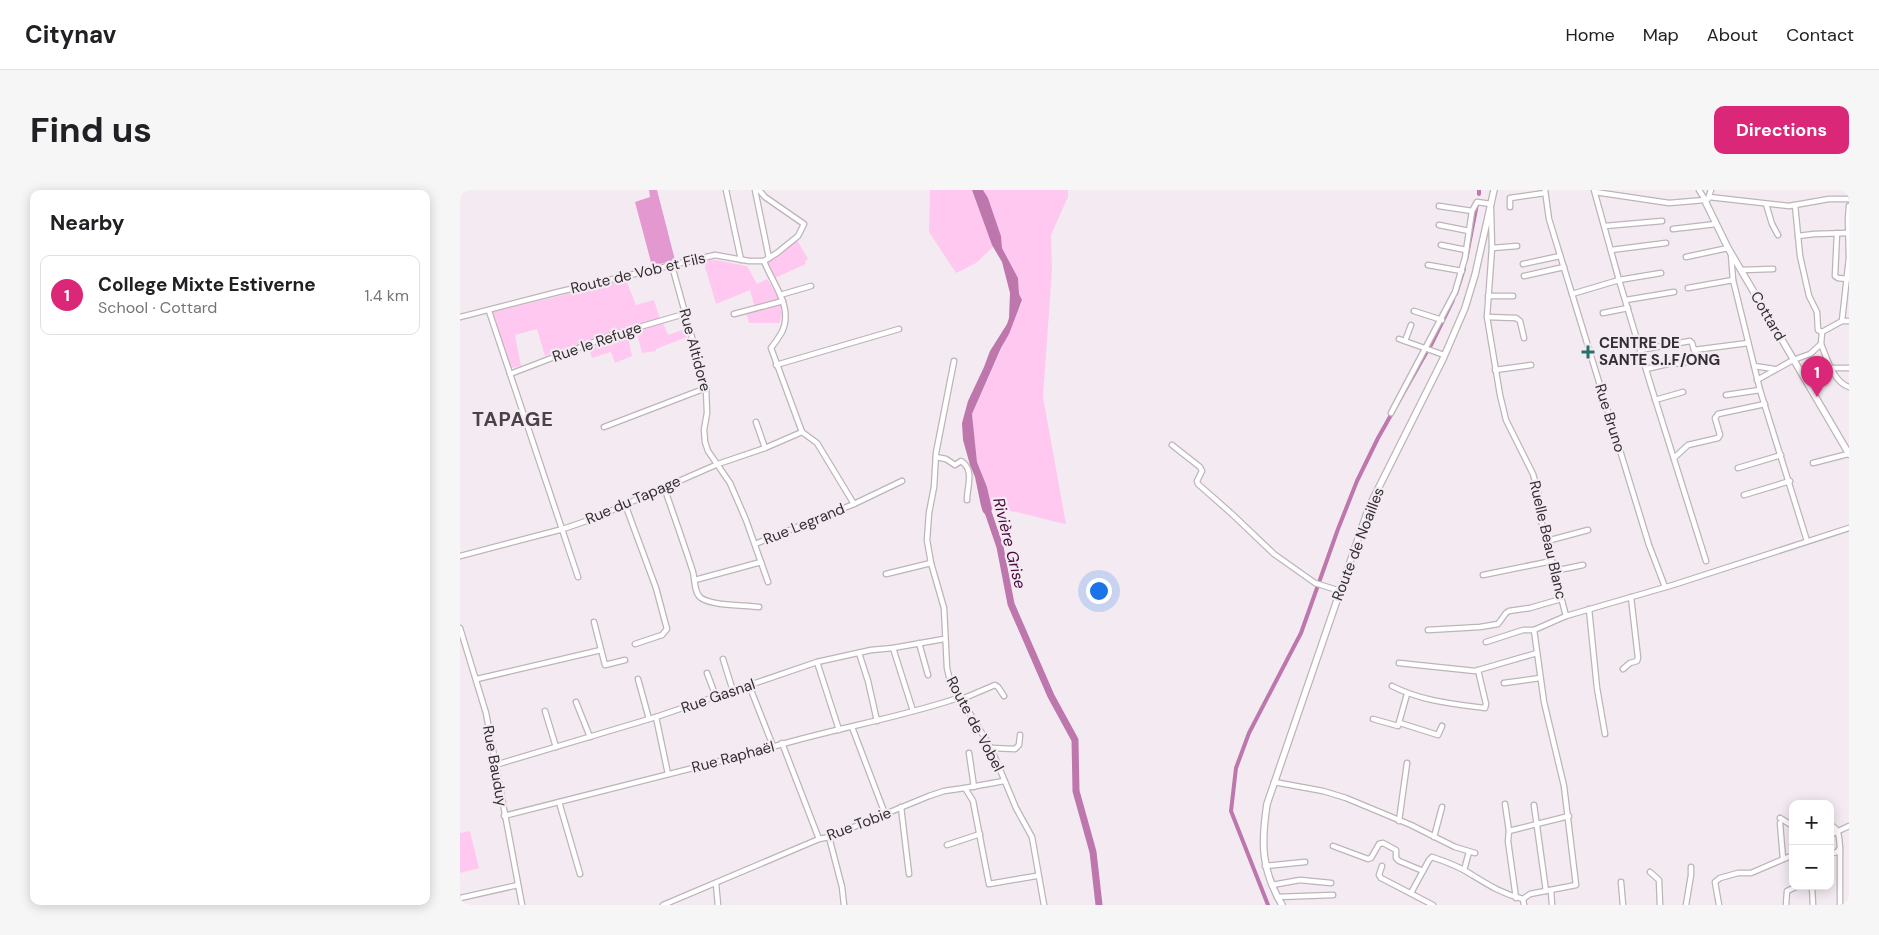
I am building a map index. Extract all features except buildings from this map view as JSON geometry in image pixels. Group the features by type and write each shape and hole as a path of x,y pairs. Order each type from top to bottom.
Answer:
{"street":[{"path":"726,190 741,260"},
{"path":"755,190 769,258"},
{"path":"759,190 764,197 804,224 798,236 764,261 782,298 785,315 783,330 771,348 776,366 802,432 817,444 854,504"},
{"name":"Route de Noailles","path":"1282,905 1277,897 1266,866 1262,835 1267,804 1369,507 1444,355 1465,308 1476,275 1494,190"},
{"path":"1699,190 1707,200"},
{"path":"1707,200 1711,190"},
{"path":"1706,561 1655,400 1594,191 1669,203 1707,200 1785,206 1829,198 1849,199"},
{"path":"1510,206 1510,198 1545,192"},
{"name":"Rue Bruno","path":"1545,192 1549,219 1560,256 1649,545 1665,587"},
{"name":"Cottard","path":"1707,200 1716,224 1730,251 1848,450"},
{"path":"1391,413 1442,320 1455,292 1462,271 1472,211 1477,202 1491,203"},
{"name":"Ruelle Beau Blanc","path":"1491,203 1492,248 1487,317 1495,370 1506,420 1533,474 1538,492 1542,525 1566,616"},
{"path":"1766,204 1772,224 1778,235"},
{"path":"1795,205 1800,256 1810,296 1816,310 1818,330 1822,332"},
{"path":"1439,206 1472,211"},
{"path":"1842,321 1849,258 1849,206"},
{"path":"1605,226 1662,221"},
{"path":"1673,229 1716,224"},
{"path":"1439,225 1469,231"},
{"path":"1837,233 1835,276 1847,279"},
{"path":"1798,236 1848,233"},
{"path":"1611,250 1666,244"},
{"path":"1441,245 1466,250"},
{"path":"1492,248 1517,246"},
{"path":"1686,257 1730,251 1733,280 1757,380 1808,541"},
{"name":"Route de Vob et Fils","path":"460,318 558,292 715,256 764,261"},
{"path":"1523,264 1560,256"},
{"path":"1428,265 1462,271"},
{"name":"Rue Altidore","path":"672,266 706,388 705,442 708,451 730,483 768,582"},
{"path":"1524,276 1564,267"},
{"path":"1741,270 1773,269"},
{"path":"1572,294 1619,280 1661,273"},
{"path":"1688,288 1733,280"},
{"path":"734,314 811,286"},
{"path":"1626,300 1674,292"},
{"path":"1488,296 1513,296"},
{"path":"1603,313 1628,308"},
{"path":"489,311 578,577"},
{"path":"1414,311 1442,320"},
{"name":"Rue le Refuge","path":"510,374 612,335 684,314"},
{"path":"1487,317 1516,318 1520,321 1524,338"},
{"path":"1822,332 1842,321 1849,321"},
{"path":"1405,341 1411,325"},
{"path":"776,366 899,329"},
{"path":"1822,332 1821,344 1832,368 1841,384 1849,387"},
{"path":"1399,339 1444,355"},
{"path":"1640,350 1687,341 1692,343 1696,357 1688,359 1683,363 1672,363 1646,369"},
{"path":"1694,350 1748,343"},
{"path":"1757,380 1774,369 1810,354 1821,344"},
{"name":"Route de Vobel","path":"954,361 936,457 927,540 931,563 944,608 946,668 950,681 991,748 1004,781 1032,836 1044,905"},
{"path":"1495,370 1531,366"},
{"path":"1754,366 1774,369"},
{"path":"1832,368 1849,368"},
{"path":"604,427 706,388"},
{"path":"1726,395 1760,390"},
{"path":"1655,400 1683,392"},
{"path":"1674,458 1688,444 1718,438 1720,435 1715,418 1718,414 1765,404"},
{"path":"756,422 765,448"},
{"name":"Rue du Tapage","path":"460,556 563,529 592,519 718,464 765,448 802,432"},
{"path":"1172,445 1200,467 1202,471 1197,481 1198,484 1268,549 1315,583 1340,591"},
{"path":"1813,463 1848,450"},
{"path":"1738,468 1781,455"},
{"path":"936,457 955,465 961,461 966,464 970,476 967,500"},
{"name":"Rue Legrand","path":"754,544 854,504 902,481"},
{"path":"1744,495 1790,481"},
{"path":"664,487 695,580 697,593 700,597 710,601 759,607"},
{"path":"625,504 656,588 667,629 662,636 635,644"},
{"path":"1486,642 1524,630 1534,630 1566,616 1665,587 1849,528"},
{"path":"1547,541 1588,530"},
{"path":"695,580 761,562"},
{"path":"1483,575 1552,562"},
{"path":"886,574 931,563"},
{"path":"1554,571 1583,565"},
{"path":"1623,668 1637,661 1638,658 1631,597"},
{"path":"1428,630 1498,624 1509,611 1530,608 1562,599"},
{"path":"1589,609 1597,688 1605,734"},
{"path":"594,622 606,666 625,660"},
{"name":"Rue Bauduy","path":"460,628 486,713 522,905"},
{"path":"1411,893 1432,858 1464,870 1492,888 1516,898 1523,899 1530,894 1576,885 1569,816 1564,786 1544,702 1534,630"},
{"name":"Rue Gasnal","path":"495,764 656,717 817,662 858,653 944,639"},
{"path":"918,643 928,674"},
{"path":"893,648 913,711"},
{"path":"477,679 601,650"},
{"path":"858,653 868,681 877,721"},
{"path":"1399,663 1478,670 1537,653"},
{"path":"723,659 732,691"},
{"path":"817,662 839,730"},
{"path":"1392,686 1407,694 1430,700 1485,708 1486,704 1478,670"},
{"path":"707,673 716,697"},
{"path":"1504,683 1540,678"},
{"path":"638,679 649,719"},
{"path":"749,685 773,746"},
{"name":"Rue Raphaël","path":"504,816 782,743 877,721 961,698 995,685 1004,696"},
{"path":"1400,723 1407,694"},
{"path":"576,702 590,737"},
{"path":"545,711 556,747"},
{"path":"656,717 668,774"},
{"path":"1373,720 1396,726 1400,723 1438,735 1442,726"},
{"path":"852,727 885,814"},
{"path":"991,748 1015,749 1019,745 1020,735"},
{"path":"782,743 819,839"},
{"path":"969,753 974,787"},
{"path":"1399,821 1407,763"},
{"name":"Rue Tobie","path":"663,905 819,839 829,837 944,791 1004,781"},
{"path":"1274,782 1323,790 1472,852 1464,870"},
{"path":"965,788 973,802 989,884 1036,876"},
{"path":"560,802 580,874"},
{"path":"1505,804 1516,898"},
{"path":"1534,805 1537,832 1552,905"},
{"path":"1434,837 1442,806"},
{"path":"901,807 908,874"},
{"path":"1509,831 1569,816"},
{"path":"1784,859 1780,820 1789,824"},
{"path":"1834,833 1849,826"},
{"path":"1780,829 1789,827"},
{"path":"1834,827 1838,831 1840,848 1840,905"},
{"path":"947,845 980,834"},
{"path":"829,837 842,886 844,905"},
{"path":"1333,846 1368,859 1371,858 1379,844 1383,843 1396,850 1396,858 1399,861 1423,871"},
{"path":"1834,853 1840,848"},
{"path":"1719,905 1715,882 1720,878 1738,873 1751,873 1789,857"},
{"path":"1266,866 1306,862"},
{"path":"1382,866 1379,877 1434,905"},
{"path":"1686,905 1691,867"},
{"path":"1650,872 1659,880 1660,905"},
{"path":"1272,884 1300,880 1331,883"},
{"path":"1621,882 1623,905"},
{"path":"716,884 718,905"},
{"path":"460,898 518,885"},
{"path":"1786,905 1787,891 1789,890"},
{"path":"1812,890 1813,905"},
{"path":"1277,897 1333,895"},
{"path":"1523,899 1524,905"}],"shaded area":[{"path":"649,190 657,190 675,260 652,266 635,202 650,197"},
{"path":"930,190 972,190 993,247 976,263 956,273 929,232"},
{"path":"972,190 983,190 988,198 1001,236 1002,248 1018,278 1019,294 1022,300 1009,334 972,414 977,462 987,487 992,509 988,517 983,512 981,506 975,477 963,440 962,423 968,401 990,351 1007,324 1010,293 1002,262 992,245"},
{"path":"983,190 1068,190 1068,197 1051,235 1052,270 1043,397 1066,524 1020,513 992,509 987,487 977,462 972,414 1022,302 1019,294 1018,278 1002,248 1001,236 988,198"},
{"path":"797,240 808,259 805,261 806,264 775,278 767,262"},
{"path":"703,260 716,260 747,266 757,284 767,279 781,306 782,312 779,323 749,323 746,312 755,308 750,290 716,304"},
{"path":"626,280 636,305 654,300 660,319 610,332 545,356 537,329 515,335 521,366 507,369 488,313"},
{"path":"663,323 668,335 685,329 687,337 656,349 656,351 642,353 636,330"},
{"path":"627,332 632,356 615,363 611,352 592,358 588,345"},
{"path":"470,831 479,868 460,873 460,833"}],"waterway":[{"path":"1466,260 1477,204"},
{"path":"1456,294 1464,269"},
{"path":"1431,345 1453,300"},
{"path":"1268,905 1231,811 1236,768 1249,733 1301,633 1357,481 1378,438 1426,353"},
{"name":"Rivière Grise","path":"986,506 1000,547 1011,604 1051,696 1075,740 1076,791 1093,852 1099,905"}],"place":[{"name":"CENTRE DE SANTE S.I.F/ONG","path":"1588,352"},
{"name":"College Mixte Estiverne","path":"1817,397"}],"district":[{"name":"TAPAGE","path":"513,419"}]}
